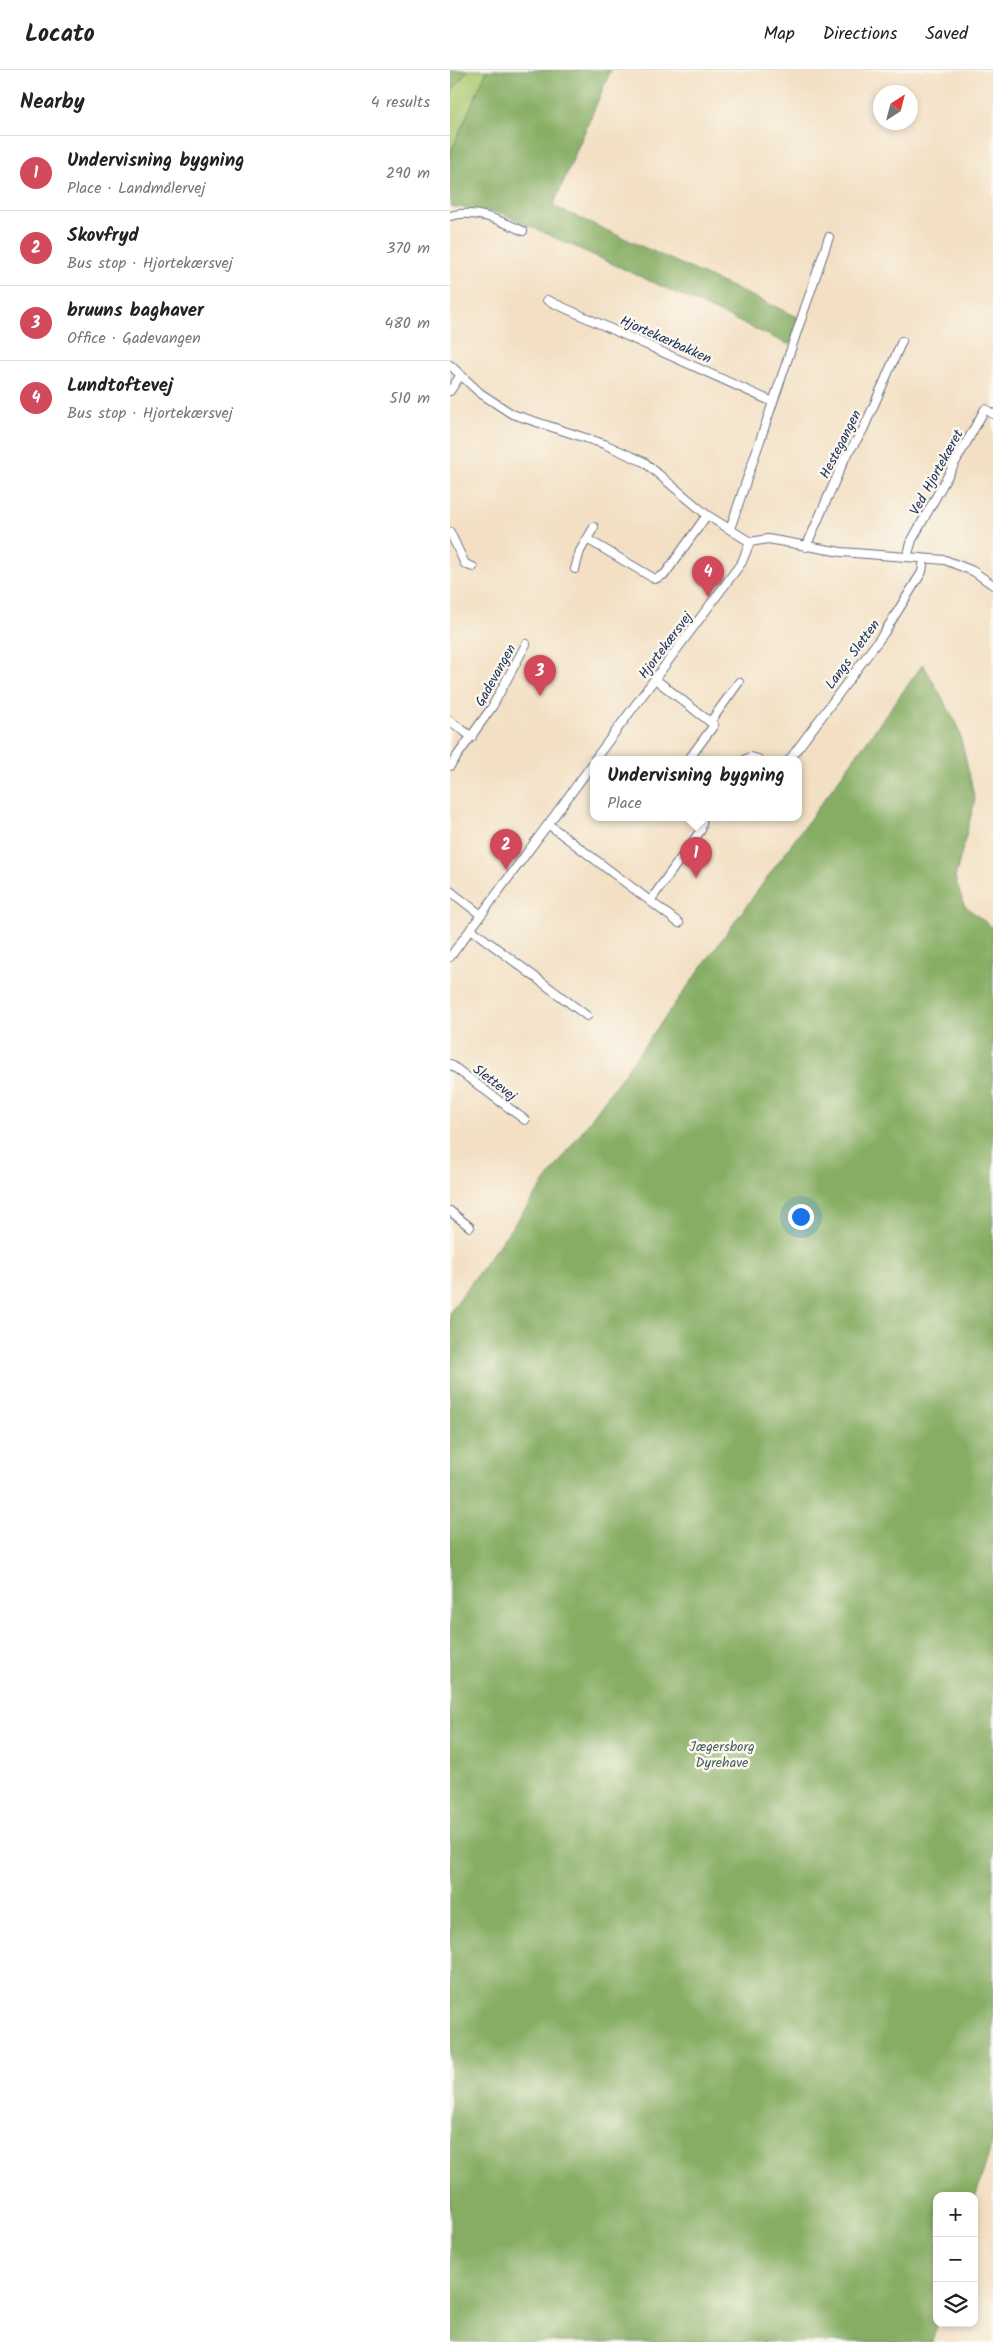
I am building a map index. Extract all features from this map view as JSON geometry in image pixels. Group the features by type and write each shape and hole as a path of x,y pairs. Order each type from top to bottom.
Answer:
{"street":[{"path":"450,216 470,213 503,222 523,231"},
{"path":"730,529 829,237"},
{"name":"Hjortekærbakken","path":"547,300 774,402"},
{"name":"Hestegangen","path":"806,547 845,458 863,430 902,341"},
{"path":"888,348 897,352"},
{"path":"450,365 480,393 512,414 604,444 644,462 660,473 707,515 750,542 768,539 806,547 945,560 960,565 993,585"},
{"path":"450,391 460,376"},
{"name":"Ved Hjortekæret","path":"907,557 912,540 985,409 993,414"},
{"path":"587,539 655,579 665,574 707,515"},
{"path":"575,569 580,551 594,527"},
{"path":"450,532 465,564 473,567"},
{"name":"Hjortekærsvej","path":"597,756 742,562 750,542"},
{"name":"Langs Sletten","path":"792,756 884,633 922,572 924,559"},
{"name":"Gadevangen","path":"450,766 492,708 526,644"},
{"path":"655,679 714,725 690,756"},
{"path":"711,721 738,682"},
{"path":"450,721 472,737"},
{"name":"Hjortekærsvej","path":"450,957 590,766"},
{"path":"650,901 701,830 702,821"},
{"path":"548,824 679,923"},
{"path":"450,891 482,914"},
{"path":"471,929 587,1016"},
{"name":"Slettevej","path":"450,1064 525,1120"},
{"path":"450,1211 470,1226"}],"green space":[{"path":"450,70 468,70 450,93"},
{"path":"468,70 487,70 450,154 450,93"},
{"path":"487,70 611,70 553,206 798,317 790,345 501,213 450,206 450,154"},
{"name":"Jægersborg Dyrehave","path":"923,664 958,726 975,800 955,878 964,905 993,928 993,2140 977,2192 933,2192 933,2327 937,2327 932,2342 450,2342 450,1312"}],"place":[{"name":"Lundtoftevej","path":"708,597"},
{"name":"bruuns baghaver","path":"540,696"},
{"name":"Skovfryd","path":"506,870"},
{"name":"Undervisning bygning","path":"696,878"}]}
